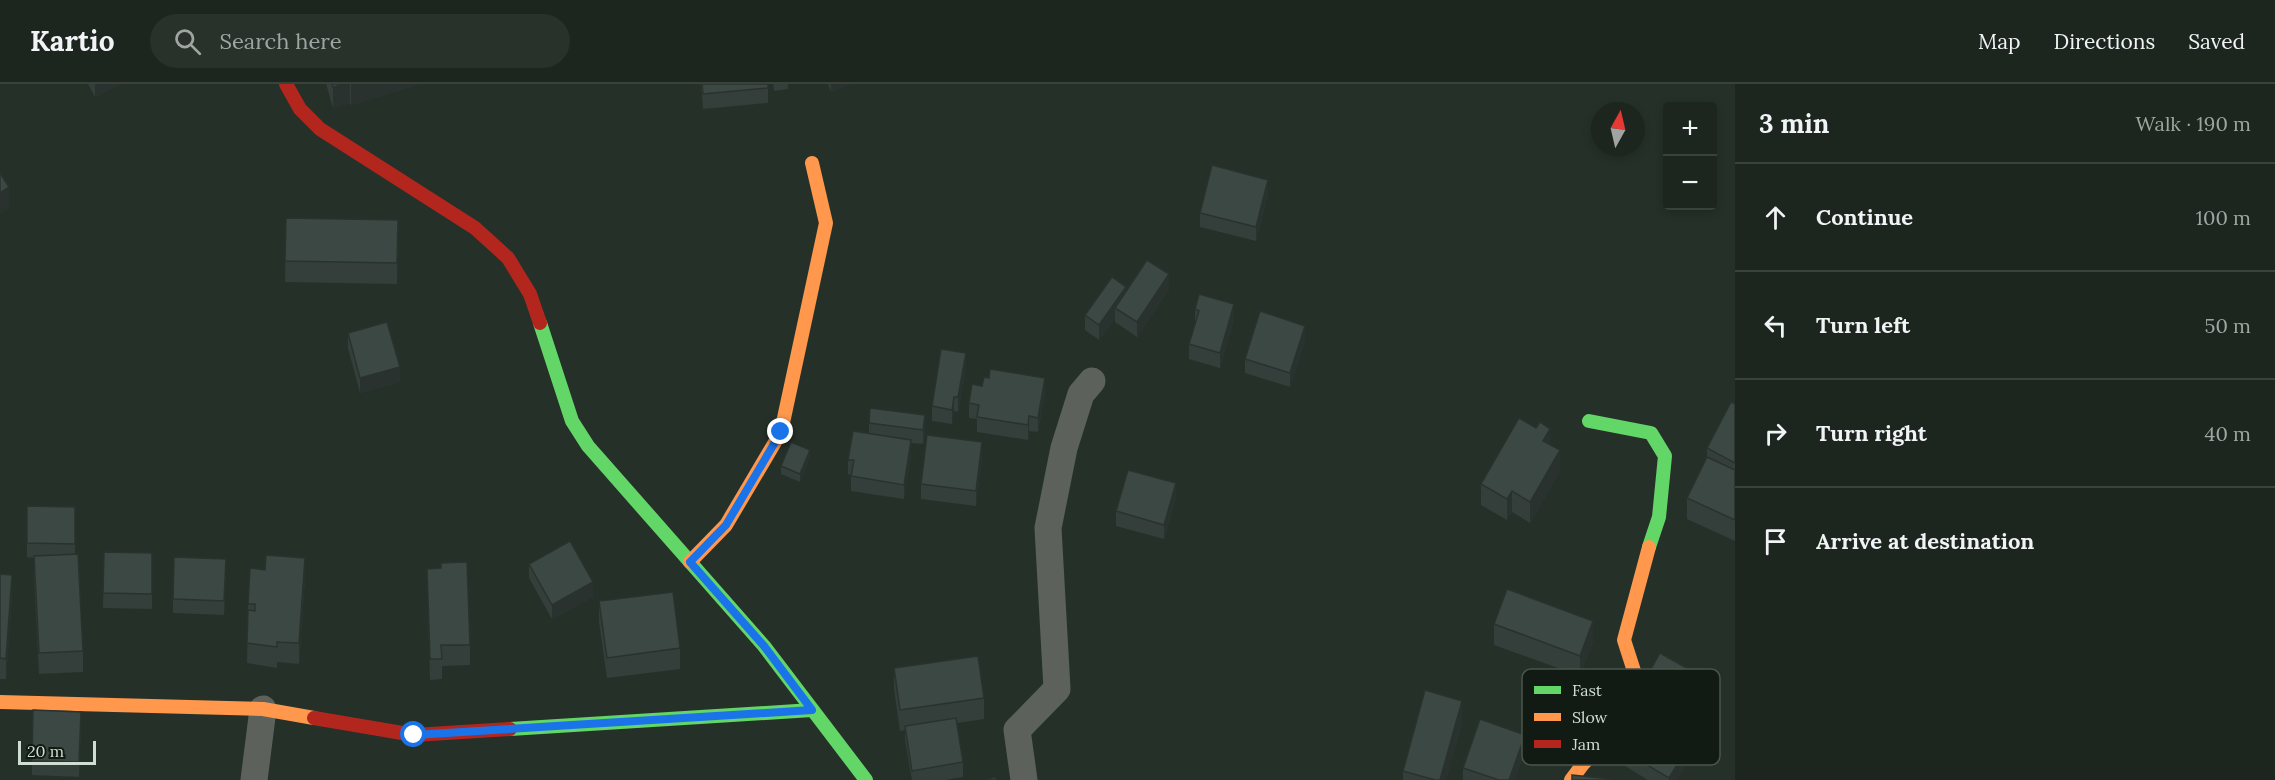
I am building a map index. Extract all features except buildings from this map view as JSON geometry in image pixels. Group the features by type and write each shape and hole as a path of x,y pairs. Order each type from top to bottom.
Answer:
{"street":[{"path":"286,84 300,109 320,129 475,228 508,258 530,294 572,421 588,446 764,646 866,780"},
{"path":"690,562 726,525 781,432 826,223 812,163"},
{"path":"1024,780 1017,730 1057,689 1048,528 1067,437 1081,393 1092,381"},
{"path":"1589,421 1651,433 1665,456 1659,517 1639,580 1624,640 1633,669"},
{"path":"0,702 263,709 414,735 812,710"},
{"path":"254,780 263,709"},
{"path":"1571,780 1582,765"}],"traffic: fast":[{"path":"540,323 572,421 588,446 764,646 866,780"},
{"path":"1589,421 1651,433 1665,456 1659,517 1649,547"},
{"path":"510,729 812,710"}],"traffic: slow":[{"path":"690,562 726,525 781,432 826,223 812,163"},
{"path":"1633,669 1624,640 1649,547"},
{"path":"0,702 263,709 314,718"},
{"path":"1571,780 1582,765"}],"traffic: jam":[{"path":"286,84 300,109 320,129 475,228 508,258 530,294 540,323"},
{"path":"314,718 414,735 510,729"}],"route":[{"path":"414,735 812,710 764,646 690,562 726,525 781,432"}]}
